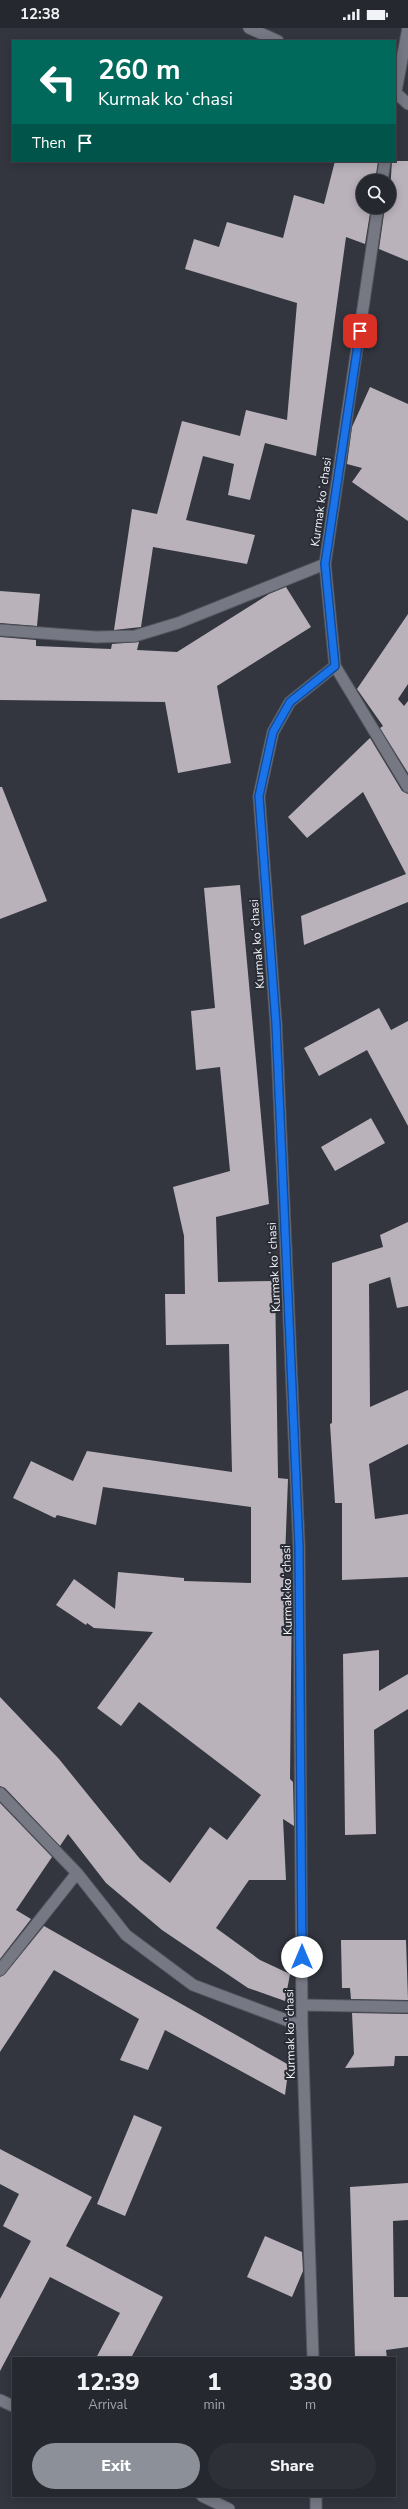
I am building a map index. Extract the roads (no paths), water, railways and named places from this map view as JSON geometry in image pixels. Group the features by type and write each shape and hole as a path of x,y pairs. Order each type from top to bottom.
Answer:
{"street":[{"path":"248,28 276,40"},
{"path":"396,89 408,28"},
{"path":"396,95 408,104"},
{"path":"383,174 385,162"},
{"name":"Kurmak koʻchasi","path":"312,2357 302,2026 299,1546 276,1024 259,796 273,732 290,702 335,666 325,564 377,214"},
{"path":"0,630 96,637 136,636 178,623 325,564"},
{"path":"335,666 408,786"},
{"path":"0,1793 77,1873 126,1935 193,1985 302,2026"},
{"path":"0,1970 77,1873"},
{"path":"302,2005 408,2007"},
{"path":"0,2400 12,2406"},
{"path":"204,2497 229,2509"},
{"path":"316,2497 316,2509"}]}
